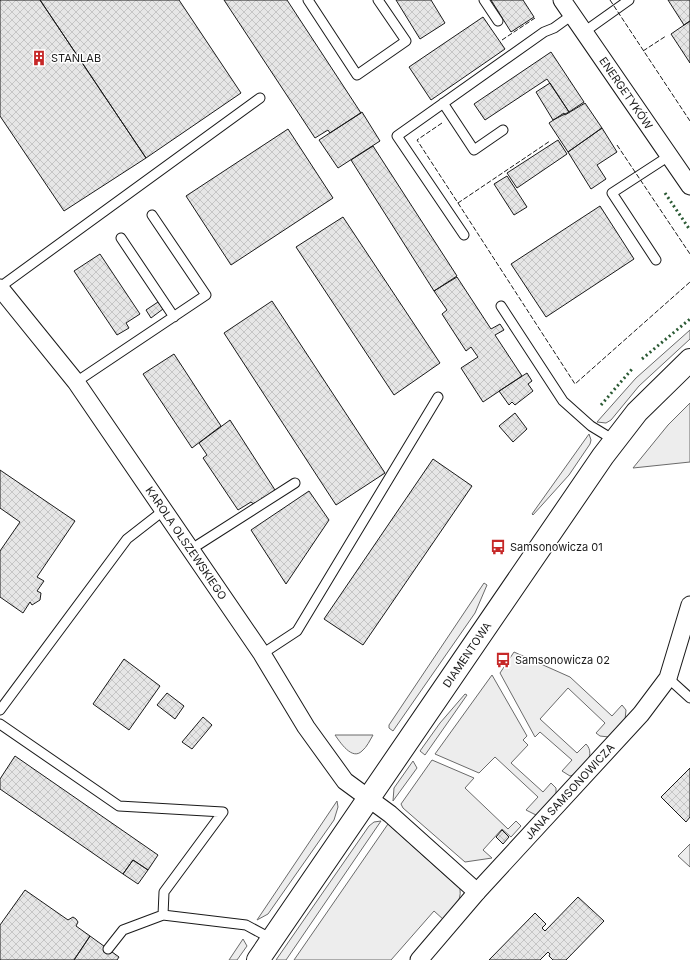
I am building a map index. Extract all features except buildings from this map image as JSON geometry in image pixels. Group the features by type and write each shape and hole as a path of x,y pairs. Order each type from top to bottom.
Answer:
{"street":[{"name":"ENERGETYKÓW","path":"562,0 690,186"},
{"name":"KAROLA OLSZEWSKIEGO","path":"0,287 76,382 262,654 306,727 345,781 390,814 477,892"},
{"name":"DIAMENTOWA","path":"258,960 614,440 637,412 690,360"},
{"name":"JANA SAMSONOWICZA","path":"419,960 477,892 641,714 668,678 690,605"}],"lane":[{"path":"308,0 357,75 406,41 378,0"},
{"path":"484,0 498,21"},
{"path":"584,32 629,0"},
{"path":"464,235 397,136 544,32 554,28 572,15"},
{"path":"0,287 260,98"},
{"path":"443,103 474,150 504,130"},
{"path":"656,260 612,194 670,156"},
{"path":"76,382 206,295 152,214"},
{"path":"121,238 174,316"},
{"path":"501,306 563,402 591,426 614,440"},
{"path":"262,654 297,631 438,397"},
{"path":"190,550 295,483"},
{"path":"0,710 127,538 163,511"},
{"path":"668,678 690,698"},
{"path":"0,724 119,806 222,812 164,892 163,915"},
{"path":"108,949 123,930 163,915 246,925 272,939"}],"shaded area":[{"path":"690,330 690,339 639,386 611,420 606,423 597,422 636,378"},
{"path":"690,403 690,462 633,468 668,425"},
{"path":"589,434 591,440 590,444 569,475 533,515 532,514"},
{"path":"484,583 487,585 475,613 393,731 389,728 389,725"},
{"path":"514,652 570,677 612,716 622,705 626,710 625,720 609,737 600,736 596,733 605,723 568,688 540,719 577,753 586,744 589,748 590,753 587,763 575,774 570,776 562,771 572,760 540,732 535,737 500,673"},
{"path":"492,675 527,736 523,740 528,745 511,763 543,792 551,783 556,788 556,795 536,815 526,810 538,797 495,757 479,773 435,754"},
{"path":"465,694 467,695 425,755 420,751 440,723"},
{"path":"335,735 373,735 364,749 354,754 340,742"},
{"path":"432,760 474,778 465,788 508,829 516,821 521,826 511,837 502,829 483,850 492,858 465,862 403,808 401,804"},
{"path":"413,761 417,768 393,801 394,788"},
{"path":"337,801 338,807 334,820 268,914 257,920"},
{"path":"381,821 286,960 276,960 369,826 374,822"},
{"path":"388,824 460,889 456,906 444,920 434,911 391,960 294,960"},
{"path":"690,844 690,867 678,856"},
{"path":"243,939 247,946 237,960 229,960"}],"hedge":[{"path":"665,193 690,230"},
{"path":"642,359 690,319"},
{"path":"601,405 632,369"}],"fence":[{"path":"610,0 690,121"},
{"path":"502,40 535,18"},
{"path":"643,51 666,36"},
{"path":"442,123 417,140 458,203 550,141"},
{"path":"617,145 690,254"},
{"path":"458,203 575,384 690,282"}],"place":[{"name":"STANLAB","path":"39,58"},
{"name":"Samsonowicza 01","path":"498,547"},
{"name":"Samsonowicza 02","path":"503,660"}]}
